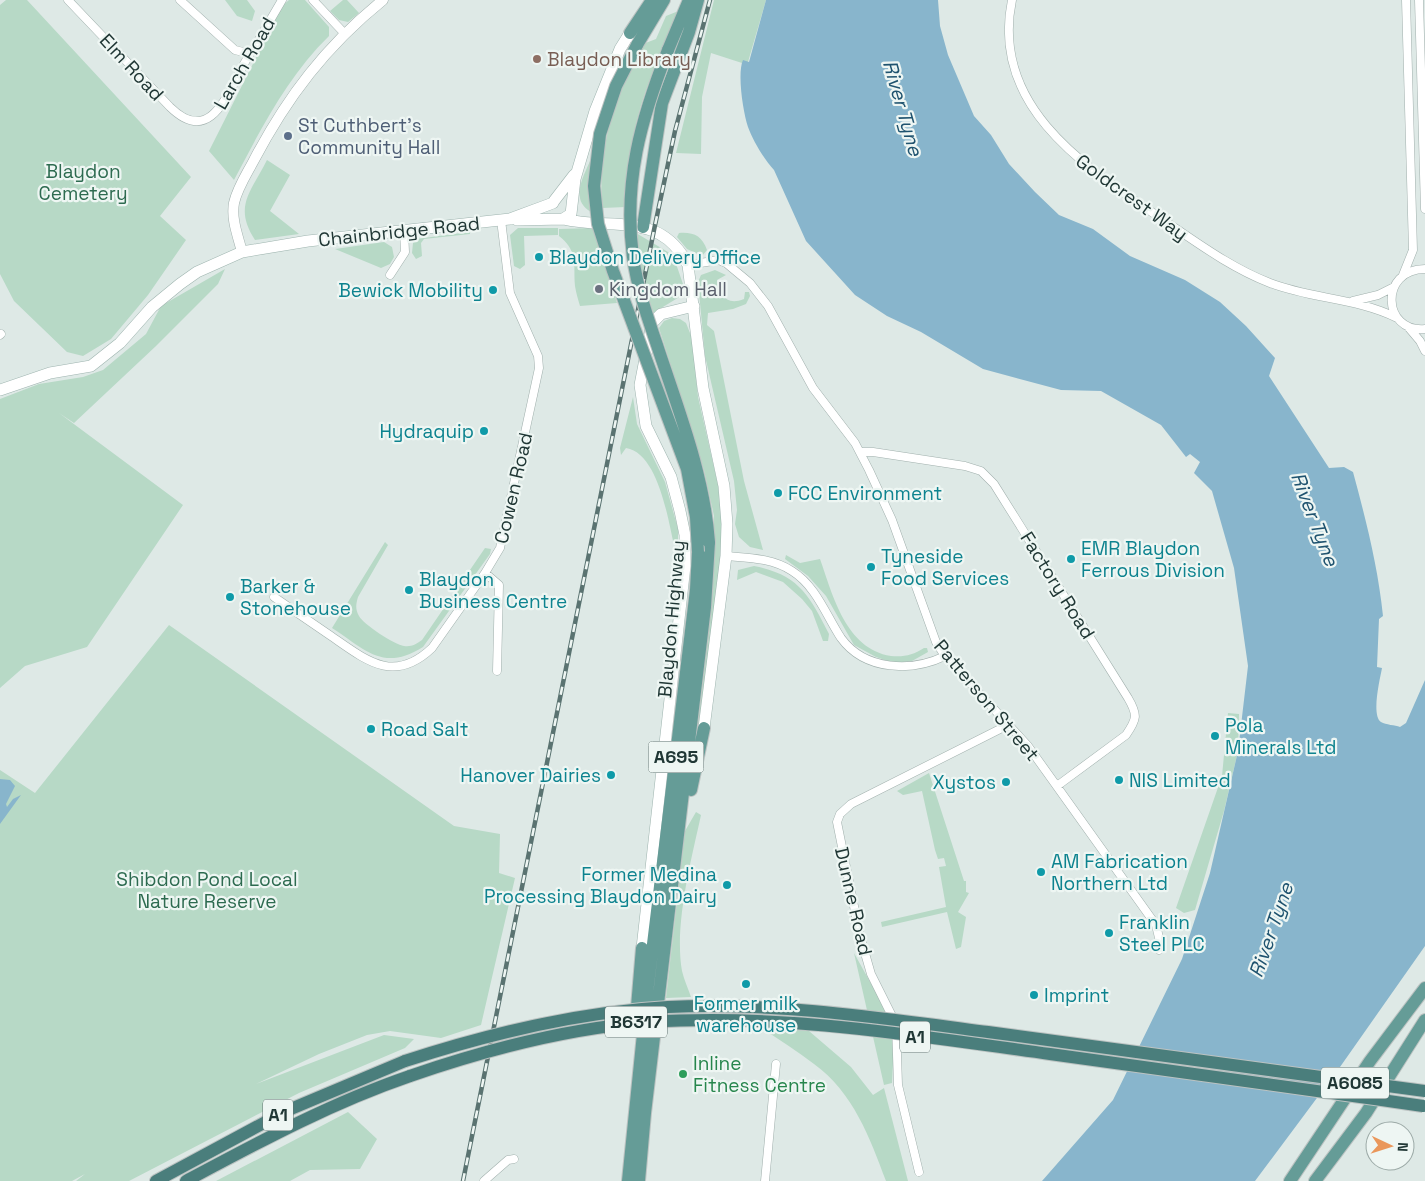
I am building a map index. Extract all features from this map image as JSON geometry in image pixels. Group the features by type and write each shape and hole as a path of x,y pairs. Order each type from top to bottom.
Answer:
{"highway":[{"name":"A1","path":"156,1181 286,1111 405,1062 486,1036 562,1020 666,1008 756,1006 889,1019 1425,1092"},
{"name":"A1","path":"186,1181 298,1122 364,1092 410,1076 481,1052 552,1036 650,1022 749,1021 804,1023 1424,1106"}],"main road":[{"path":"561,219 569,216 577,172 601,92 620,49 652,0"},
{"name":"Blaydon Highway","path":"628,1181 698,552 696,517 687,469 613,271 598,224 594,186 600,134 616,86 637,45 664,0"},
{"name":"Blaydon Highway","path":"639,1181 645,1113 708,582 709,542 701,482 647,315 633,257 631,189 641,122 689,0"},
{"path":"643,227 662,103 689,32 698,0"},
{"path":"561,219 552,213 553,202 577,172"},
{"path":"553,202 564,198 585,217 604,224"},
{"name":"Chainbridge Road","path":"0,390 50,373 91,366 120,343 152,307 180,284 197,272 242,252 308,241 506,220 532,213 553,202"},
{"path":"506,220 534,221 561,219 589,224 643,227 658,231 666,236 680,250 688,265 703,388 724,486 727,524 726,556 704,728 699,758 679,833"},
{"name":"B6317","path":"636,1096 637,994 685,566 685,535 671,477 646,426 640,385 652,323 661,314 694,306"},
{"name":"A6085","path":"1290,1181 1370,1060 1425,988"},
{"name":"A6085","path":"1315,1181 1366,1113 1425,1020"}],"street":[{"name":"Elm Road","path":"68,0 181,118 190,122 202,121"},
{"path":"180,0 235,50 247,53"},
{"name":"Larch Road","path":"202,121 218,111 245,62 247,53 254,48 282,0"},
{"path":"313,0 345,34"},
{"path":"242,252 233,214 236,194 282,109 318,60 383,0"},
{"name":"Goldcrest Way","path":"1012,0 1011,42 1021,85 1045,126 1070,152 1112,185 1230,264 1252,276 1292,291 1351,301"},
{"path":"1351,301 1378,295 1394,287 1404,275 1413,250 1406,0"},
{"path":"1419,0 1425,209"},
{"name":"Cowen Road","path":"274,597 371,663 395,667 414,662 432,648 485,573 502,542 539,368 538,356 510,293 506,220"},
{"path":"390,275 405,252 404,231"},
{"name":"Patterson Street","path":"688,265 719,260 726,263 750,283 768,306 813,388 860,452 892,520 931,632 945,656 1028,746 1156,925 1160,942 1159,950"},
{"path":"1404,275 1414,270 1425,269"},
{"path":"1394,287 1391,299 1397,318"},
{"path":"1351,301 1397,318 1420,340 1425,351"},
{"path":"1409,328 1425,329"},
{"name":"Factory Road","path":"860,452 873,452 965,466 981,471 994,484 1136,711 1134,723 1126,735 1056,786"},
{"path":"726,556 773,561 794,572 810,588 842,639 850,647 873,661 891,666 915,666 945,656"},
{"path":"485,573 499,585 497,670"},
{"name":"Dunne Road","path":"919,1172 898,1085 896,1024 872,974 863,946 837,822 840,814 851,804 1008,725"},
{"path":"765,1181 776,1064"},
{"path":"484,1181 508,1160 514,1159"}],"green space":[{"name":"Blaydon Cemetery","path":"6,0 27,0 191,177 160,216 186,240 148,295 111,339 83,356 67,352 14,301 0,274 0,5"},
{"path":"225,0 247,0 255,11 252,21 237,16"},
{"path":"289,0 305,0 329,27 329,36 300,69 276,104 234,180 209,151 282,6"},
{"path":"343,0 347,0 359,13 348,22 339,20 330,11"},
{"path":"714,0 766,0 748,62 742,63 711,53 702,97 701,154 676,153"},
{"path":"676,12 680,13 652,74 636,122 630,156 626,207 602,208 601,185 603,163 610,123 616,104 643,44 656,39 666,16"},
{"path":"591,159 591,212 584,207 579,194 582,180"},
{"path":"267,160 290,175 270,211 299,234 255,240 245,218 245,208 250,190"},
{"path":"518,228 558,228 558,235 524,236 525,265 520,269 514,266 510,235"},
{"path":"593,228 617,303 580,306 576,294 574,259 570,248 559,236 559,229"},
{"path":"470,232 470,234 424,239 421,243 422,256 416,259 412,253 413,243 416,239"},
{"path":"636,233 673,255 684,287 681,296 653,313 640,267"},
{"path":"679,233 689,233 697,236 703,241 707,250 702,256 687,249 677,237"},
{"path":"384,242 392,247 394,257 390,264 381,268 335,249"},
{"path":"225,269 218,284 156,346 74,423 59,413 183,505 87,647 25,666 0,688 0,399 39,384 83,377 103,370 146,334 161,306"},
{"path":"715,270 726,275 717,280 725,298 738,301 744,299 745,292 749,292 750,296 746,304 733,309 708,313 707,325 714,331 744,481 763,550 750,547 739,537 735,524 737,510 734,481 705,356 698,282 701,275"},
{"path":"672,318 680,319 686,323 692,338 698,397 718,485 723,534 693,770 689,780 714,560 714,516 704,470 659,328 664,321"},
{"path":"633,397 637,424 665,482 678,529 678,542 674,545 665,504 654,474 637,453 626,448 621,455 620,448"},
{"path":"385,542 388,545 358,597 357,611 362,620 373,629 400,645 407,646 414,645 422,640 485,548 491,549 490,554 423,647 397,658 375,655 332,628"},
{"path":"786,555 800,563 820,559 836,604 852,632 863,643 876,651 891,656 909,655 924,648 927,648 928,652 912,661 894,663 876,657 854,645 826,596 808,576 785,559"},
{"path":"754,566 782,575 801,589 822,620 829,634 828,641 823,641 812,611 783,582 756,572 737,580 738,570"},
{"name":"Shibdon Pond Local Nature Reserve","path":"169,625 454,826 500,834 499,873 515,878 481,1025 441,1038 390,1031 367,1035 319,1054 256,1084 384,1035 414,1039 405,1048 299,1093 129,1181 76,1181 85,1174 72,1181 0,1181 0,770 35,793"},
{"path":"1228,713 1239,714 1238,751 1224,811 1195,910 1184,913 1176,908 1222,776"},
{"path":"929,773 964,881 966,881 966,892 969,893 958,912 966,917 961,947 956,949 947,912 882,927 881,922 946,907 939,867 946,866 944,858 938,859 935,850 922,791 903,795 897,791"},
{"path":"696,812 701,815 688,872 680,934 682,971 691,997 666,998 685,831"},
{"path":"854,953 884,1007 894,1044 892,1083 884,1085"},
{"path":"760,1027 809,1031 851,1067 873,1095 884,1088 908,1181 886,1181 859,1117 839,1088 828,1075 814,1064"},
{"path":"348,1112 377,1139 360,1169 310,1170 290,1181 216,1181"}],"water":[{"name":"River Tyne","path":"766,0 938,0 940,26 948,55 974,116 991,135 1009,164 1059,215 1093,229 1130,256 1185,280 1220,302 1246,326 1275,358 1269,376 1329,468 1344,467 1353,472 1375,562 1381,598 1383,616 1379,619 1377,667 1382,668 1376,705 1378,718 1381,722 1400,727 1406,723 1425,680 1425,946 1340,1067 1255,1181 1042,1181 1113,1100 1182,959 1210,873 1238,751 1248,666 1234,568 1212,491 1194,473 1200,462 1190,454 1186,457 1161,425 1101,391 1061,390 983,369 921,332 887,316 855,295 806,241 774,170 759,150 748,127 741,93 741,66 743,60 749,62"},
{"path":"0,779 10,780 15,786 6,804 7,807 13,799 21,795 0,824"}],"railway":[{"path":"463,1181 654,230 675,131 710,0"}],"place":[{"name":"Blaydon Library","path":"537,59"},
{"name":"St Cuthbert's Community Hall","path":"288,136"},
{"name":"Blaydon Delivery Office","path":"539,257"},
{"name":"Kingdom Hall","path":"599,289"},
{"name":"Bewick Mobility","path":"493,290"},
{"name":"Hydraquip","path":"484,431"},
{"name":"FCC Environment","path":"778,493"},
{"name":"EMR Blaydon Ferrous Division","path":"1071,559"},
{"name":"Tyneside Food Services","path":"871,567"},
{"name":"Blaydon Business Centre","path":"409,590"},
{"name":"Barker & Stonehouse","path":"230,597"},
{"name":"Road Salt","path":"371,729"},
{"name":"Pola Minerals Ltd","path":"1215,736"},
{"name":"Hanover Dairies","path":"611,775"},
{"name":"NIS Limited","path":"1119,780"},
{"name":"Xystos","path":"1006,782"},
{"name":"AM Fabrication Northern Ltd","path":"1041,872"},
{"name":"Former Medina Processing Blaydon Dairy","path":"727,885"},
{"name":"Franklin Steel PLC","path":"1109,933"},
{"name":"Former milk warehouse","path":"746,984"},
{"name":"Imprint","path":"1034,995"},
{"name":"Inline Fitness Centre","path":"683,1074"}]}
